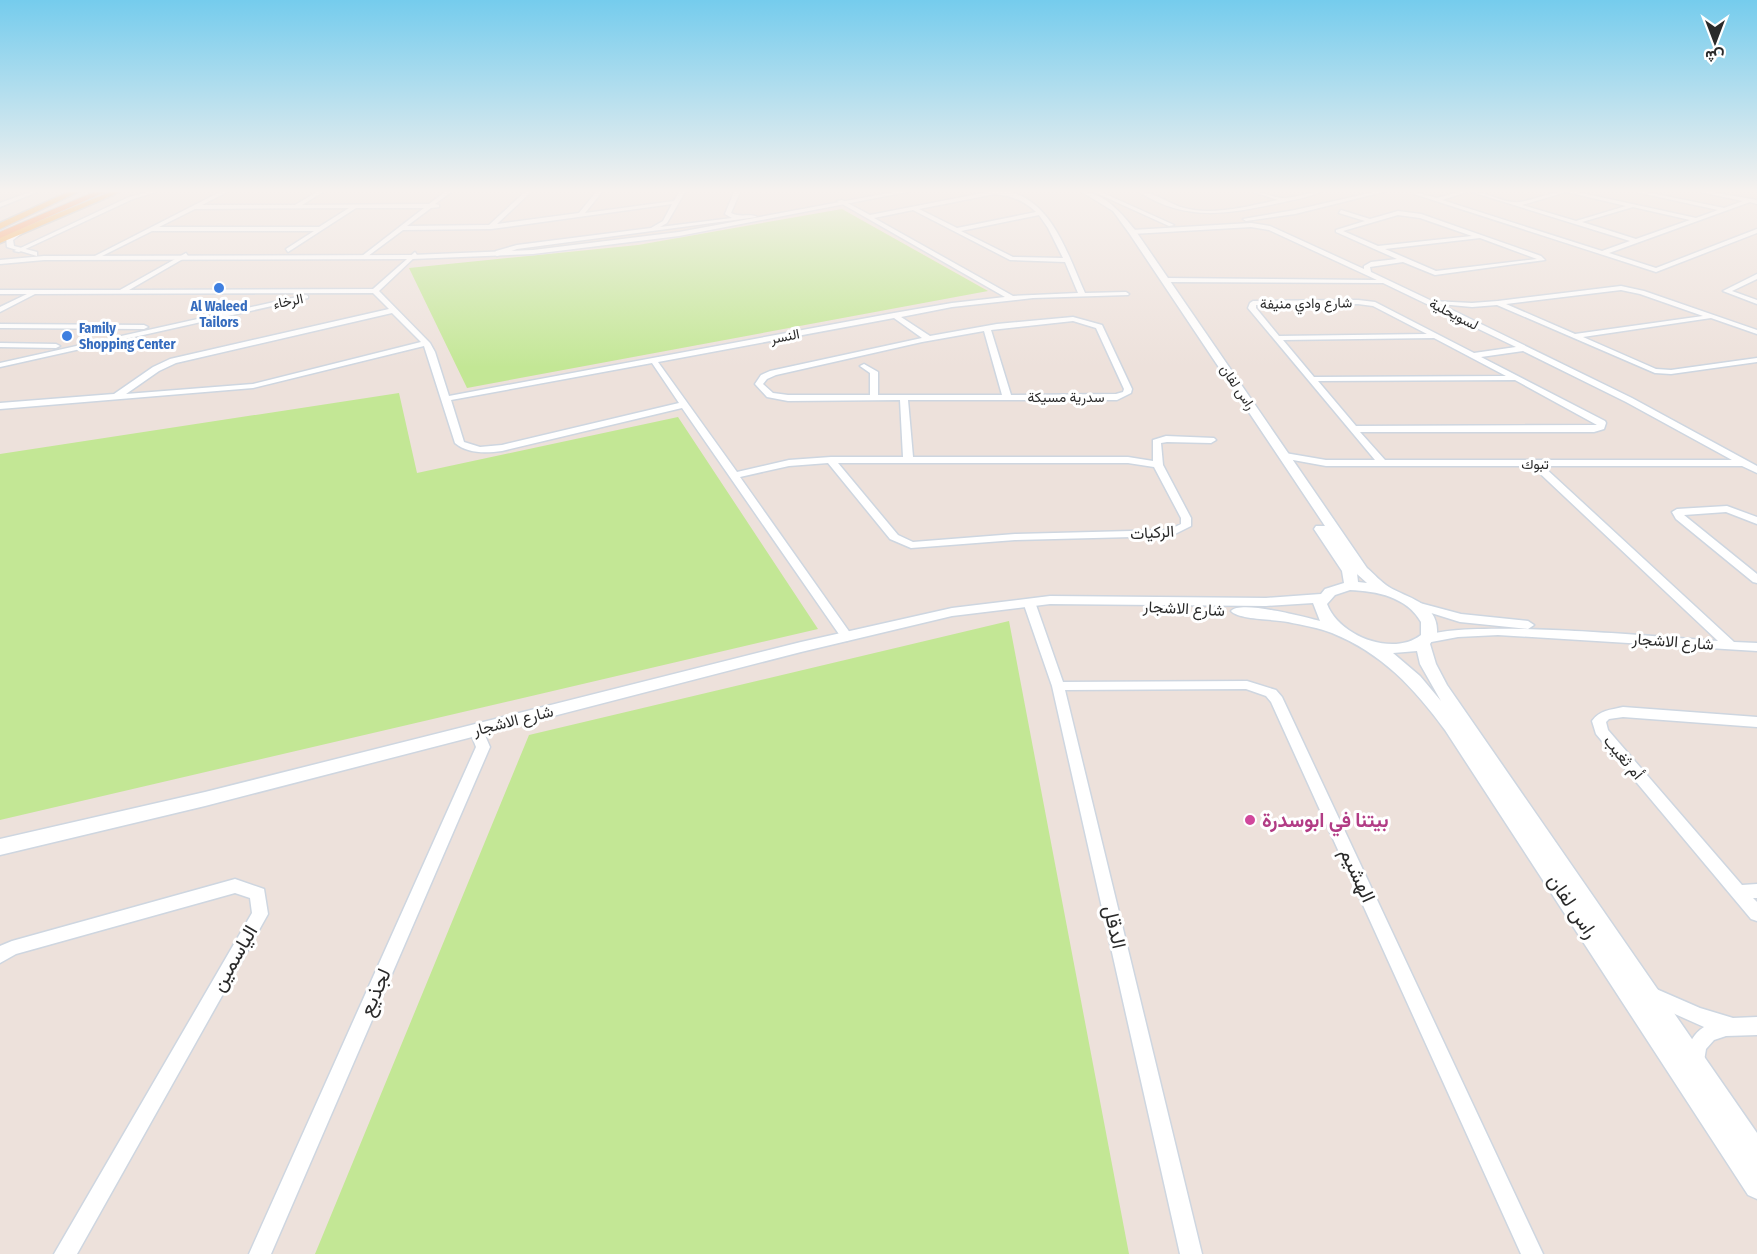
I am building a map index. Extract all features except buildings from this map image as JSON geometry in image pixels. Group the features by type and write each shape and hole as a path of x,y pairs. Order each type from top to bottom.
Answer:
{"street":[{"path":"17,251 36,257"},
{"path":"97,257 109,251"},
{"path":"371,256 377,251"},
{"path":"371,256 378,251"},
{"path":"497,253 513,251"},
{"path":"0,262 36,257 413,256 526,251"},
{"path":"929,251 1010,297"},
{"path":"996,251 1012,259 1066,260"},
{"path":"1061,251 1082,294"},
{"name":"راس لفان","path":"1140,251 1349,571 1352,581 1349,586"},
{"name":"راس لفان","path":"1146,251 1362,571 1384,590"},
{"name":"لسويحلية","path":"1318,251 1428,301 1521,349 1647,409 1757,470"},
{"path":"1382,251 1442,274 1542,260 1521,251"},
{"path":"1594,251 1660,270 1708,251"},
{"path":"1601,253 1608,251"},
{"path":"0,292 375,291 413,256"},
{"path":"121,292 189,257"},
{"path":"134,292 189,257"},
{"path":"1364,272 1368,271 1367,266 1371,264 1403,260"},
{"path":"1756,277 1726,291 1757,302"},
{"path":"1167,282 1384,282"},
{"path":"1428,301 1472,305 1621,288 1642,292 1757,332"},
{"name":"الرخاء","path":"0,365 331,291"},
{"path":"375,291 426,342 460,443 476,450 502,448 684,405"},
{"path":"0,310 36,292"},
{"name":"النسر","path":"445,399 894,315 1010,297 1126,294"},
{"name":"شارع وادي منيفة","path":"1354,429 1601,427 1602,423 1384,308 1366,303 1253,303 1252,308 1382,463"},
{"path":"1498,303 1655,371 1671,372 1757,360"},
{"path":"116,396 173,361 395,310"},
{"path":"894,315 930,340"},
{"path":"1573,336 1713,316"},
{"name":"سدرية مسيكة","path":"1062,320 1095,324 1100,327 1128,389 1127,393 1117,397 778,397 764,392 759,384 764,377 773,373 987,329 1062,320"},
{"path":"0,326 166,327"},
{"path":"987,329 1006,397"},
{"path":"1278,338 1436,335"},
{"path":"0,406 253,386 426,342"},
{"path":"0,345 75,347"},
{"path":"1476,355 1521,349"},
{"path":"654,361 847,637"},
{"path":"1739,363 1757,370"},
{"path":"864,366 874,372 874,398"},
{"path":"1313,379 1519,378"},
{"path":"904,397 908,459"},
{"path":"734,476 789,463 831,460 1128,460 1158,465 1156,446 1158,440 1211,440"},
{"name":"تبوك","path":"1285,456 1326,464"},
{"name":"الركيات","path":"831,460 894,537 911,545 921,546 1015,537 1171,533 1181,530 1186,526 1186,518 1158,465"},
{"name":"تبوك","path":"1296,474 1307,467 1326,464 1744,463"},
{"path":"1535,464 1730,645"},
{"path":"1757,521 1726,509 1677,512 1680,518 1757,580"},
{"path":"1349,586 1384,590 1412,603"},
{"name":"شارع الاشجار","path":"0,847 205,799 476,729 952,612 1060,599 1266,602 1322,598 1330,592 1349,586"},
{"path":"1322,598 1321,610 1324,617 1337,630"},
{"name":"شارع الاشجار","path":"1029,602 1191,607 1259,612 1337,630 1367,644"},
{"name":"الدقل","path":"1029,602 1058,686 1191,1254"},
{"name":"راس لفان","path":"1412,603 1429,621 1430,630 1424,640 1428,664 1440,687 1757,1155"},
{"name":"شارع الاشجار","path":"1412,603 1460,618 1536,626 1588,635"},
{"name":"شارع الاشجار","path":"1424,640 1441,635 1487,631 1588,635 1757,647"},
{"path":"1367,644 1393,648 1424,640"},
{"name":"راس لفان","path":"1367,644 1399,663 1412,675 1451,726 1757,1186"},
{"name":"الهشيم","path":"1058,686 1246,685 1271,693 1277,700 1532,1254"},
{"name":"أم ثغيب","path":"1757,722 1623,712 1605,715 1599,721 1601,731 1757,914"},
{"name":"لجذيع","path":"260,1254 483,747 476,729"},
{"name":"الياسمين","path":"0,955 12,948 235,886 258,894 260,914 65,1254"},
{"path":"1738,892 1757,891"},
{"path":"1647,992 1697,1016 1731,1026"},
{"path":"1696,1065 1699,1041 1707,1033 1731,1026 1757,1026"}],"green space":[{"path":"583,251 916,251 988,291 467,388 409,268"},
{"path":"399,393 417,473 678,417 818,629 0,820 0,454"},
{"path":"1009,621 1129,1254 315,1254 529,735"}],"place":[{"name":"Al Waleed Tailors","path":"219,288"},
{"name":"Family Shopping Center","path":"67,336"},
{"name":"بيتنا في ابوسدرة","path":"1250,820"}]}
